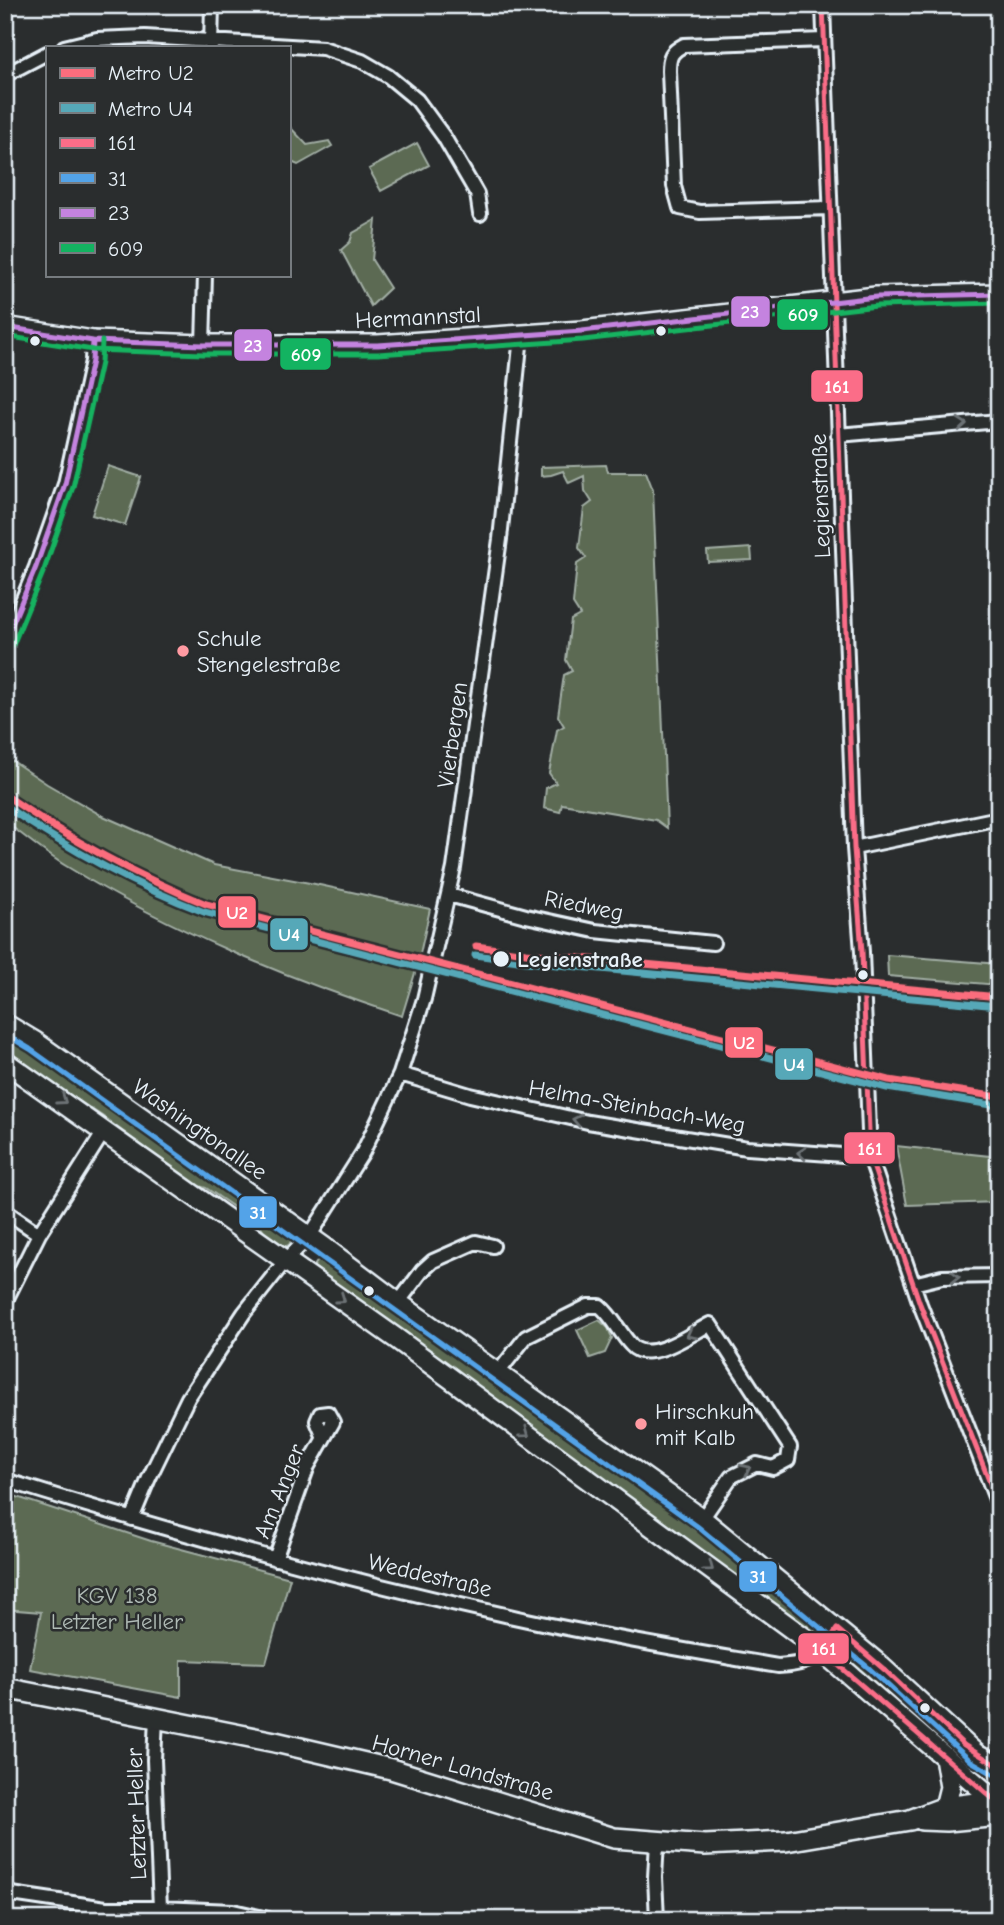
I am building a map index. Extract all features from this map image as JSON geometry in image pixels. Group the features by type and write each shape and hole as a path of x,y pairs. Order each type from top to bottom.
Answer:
{"street":[{"path":"211,44 212,5"},
{"name":"Legienstraße","path":"823,5 854,848 870,1157 913,1284 999,1507"},
{"path":"69,46 118,37 267,46"},
{"path":"824,40 684,45 673,51 669,58 669,71 674,186 680,208 700,212 830,208"},
{"path":"290,47 323,48 362,61 388,76 417,100 444,137 477,194 480,214"},
{"path":"5,75 46,54"},
{"path":"203,345 205,276"},
{"name":"Hermannstal","path":"5,327 93,341 203,345 377,345 622,327 876,297 999,294"},
{"name":"Vierbergen","path":"131,1519 188,1398 244,1313 286,1260 309,1237 363,1152 400,1074 424,999 449,895 464,804 500,539 521,336"},
{"path":"5,642 36,567 65,484 92,361 93,341"},
{"path":"838,435 999,421"},
{"path":"854,848 999,818"},
{"name":"Riedweg","path":"449,895 595,931 713,943"},
{"name":"Washingtonallee","path":"5,1024 35,1042 702,1519 876,1662 961,1742 999,1767"},
{"path":"5,1062 286,1260 822,1651 998,1803"},
{"name":"Helma-Steinbach-Weg","path":"400,1074 470,1095 588,1122 747,1148 870,1157"},
{"path":"5,1302 38,1234 105,1130"},
{"path":"5,1211 38,1234"},
{"path":"398,1303 433,1261 476,1242 493,1246"},
{"path":"913,1284 942,1278 999,1276"},
{"path":"497,1374 526,1337 588,1306 600,1306 606,1310 629,1344 643,1354 663,1349 710,1324 790,1447 788,1460 773,1468 757,1464 732,1477 702,1519"},
{"name":"Am Anger","path":"275,1559 300,1485 324,1438"},
{"name":"Weddestraße","path":"5,1480 275,1559 508,1616 778,1666 803,1665 822,1651"},
{"path":"822,1651 837,1629"},
{"name":"Horner Landstraße","path":"5,1688 275,1742 391,1769 614,1838 705,1845 786,1841 910,1820 945,1807 998,1803"},
{"name":"Letzter Heller","path":"156,1718 154,1760 160,1908"},
{"path":"945,1757 950,1787 945,1807"},
{"name":"Horner Landstraße","path":"910,1820 947,1821 998,1803"},
{"path":"657,1842 657,1920"},
{"name":"Letzter Heller","path":"5,1893 106,1908 233,1911 268,1919"}],"green space":[{"path":"290,127 307,145 329,141 332,146 298,165 290,161"},
{"path":"417,143 429,165 381,191 369,169"},
{"path":"376,220 372,260 390,288 371,306 341,250 350,242 353,233"},
{"path":"606,465 608,472 646,472 653,490 667,828 656,820 562,804 560,812 544,808 546,788 556,783 549,773 557,730 564,726 558,716 564,675 572,671 566,660 571,620 580,615 573,604 577,564 586,558 579,548 584,508 592,502 585,491 584,476 569,483 563,471 541,476 541,467"},
{"path":"108,466 141,477 125,525 92,515"},
{"path":"751,548 752,560 708,562 707,551"},
{"path":"5,756 101,815 214,865 430,909 402,1016 230,951 106,890 58,861 5,822"},
{"path":"887,955 999,964 999,985 888,976"},
{"path":"5,1037 34,1056 39,1055 293,1237 289,1245 281,1248 265,1235 261,1226 206,1188 195,1185 102,1116 5,1052"},
{"path":"896,1146 999,1157 999,1202 907,1205"},
{"path":"322,1255 822,1623 824,1625 821,1635 817,1637 311,1270"},
{"path":"599,1320 608,1328 612,1338 605,1353 590,1358 577,1330"},
{"name":"KGV 138 Letzter Heller","path":"5,1493 151,1541 290,1578 266,1663 181,1660 181,1697 30,1669 41,1612 5,1609"},
{"path":"843,1642 957,1745 952,1751 833,1648"}],"metro line":[{"name":"U2","path":"5,795 53,827 103,855 206,904 889,1080 999,1097"},
{"name":"U4","path":"5,806 102,865 204,912 887,1088 998,1106"},
{"name":"U2","path":"476,946 526,953 999,997"},
{"name":"U4","path":"475,955 525,962 998,1006"}],"transit line":[{"name":"161","path":"823,5 854,848 862,952 870,1157 920,1304 999,1506"},
{"name":"23","path":"5,327 93,341 203,345 378,345 582,331 876,297 999,294"},
{"name":"609","path":"5,336 93,350 203,354 378,354 583,340 877,306 999,303"},
{"name":"23","path":"5,641 36,567 65,484 92,361 93,341"},
{"name":"609","path":"13,645 44,570 73,487 101,363 102,341"},
{"name":"31","path":"5,1034 30,1049 697,1526 870,1669 971,1761 995,1775"},
{"name":"161","path":"999,1767 964,1745 837,1629 822,1651 999,1804"}],"place":[{"name":"Schule Stengelestraße","path":"183,651"},
{"name":"Legienstraße","path":"501,959"},
{"name":"Hirschkuh mit Kalb","path":"641,1424"}]}
